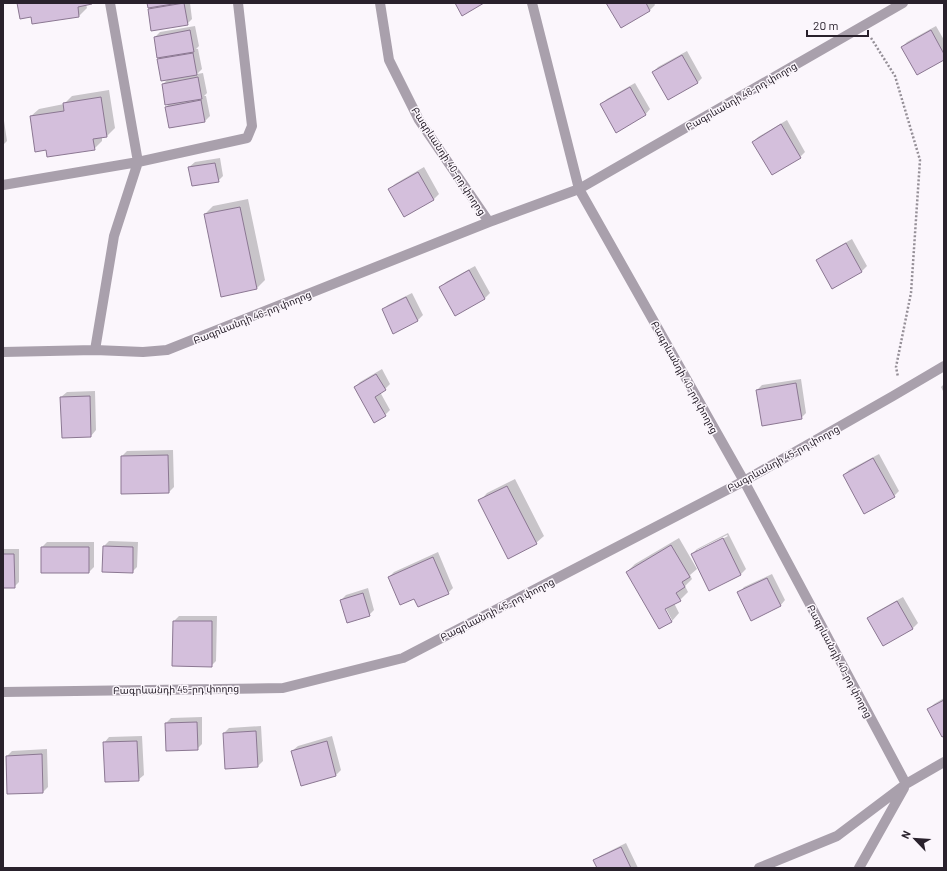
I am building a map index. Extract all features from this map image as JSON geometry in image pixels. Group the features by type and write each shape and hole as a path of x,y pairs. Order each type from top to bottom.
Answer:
{"street":[{"path":"95,350 114,236 138,162 110,3"},
{"path":"3,185 138,162 247,138 252,126 238,3"},
{"name":"Բագրևանդի 40-րդ փողոց","path":"380,3 389,60 392,67 419,120 489,222 579,189 744,481 906,784"},
{"path":"532,3 579,189"},
{"name":"Բագրևանդի 46-րդ փողոց","path":"579,189 903,3"},
{"name":"Բագրևանդի 46-րդ փողոց","path":"3,352 95,350 143,352 167,350 489,222"},
{"name":"Բագրևանդի 45-րդ փողոց","path":"3,692 283,688 403,658 744,481 944,366"},
{"path":"759,868 836,836 906,784 944,762"},
{"path":"859,868 906,784"}],"path":[{"path":"863,26 895,76 920,160 911,293 896,367 900,392"}],"building":[{"path":"17,3 92,4 78,7 79,17 32,24 31,17 20,19"},
{"path":"147,3 179,3 148,8"},
{"path":"184,3 188,25 151,31 148,9"},
{"path":"455,3 484,3 462,16"},
{"path":"606,3 646,3 650,11 621,28"},
{"path":"190,30 194,52 157,58 154,37"},
{"path":"931,30 944,54 944,60 917,75 901,47"},
{"path":"193,53 197,75 161,81 157,59"},
{"path":"682,55 698,83 668,100 652,72"},
{"path":"198,77 202,99 165,105 162,84"},
{"path":"630,87 646,115 616,133 600,104"},
{"path":"101,97 107,137 93,139 95,150 47,157 46,150 35,152 30,116 64,111 63,103"},
{"path":"201,100 205,122 169,128 165,107"},
{"path":"781,124 801,158 772,175 752,142"},
{"path":"215,163 219,182 192,186 188,167"},
{"path":"418,172 434,200 404,217 388,189"},
{"path":"240,207 257,289 221,297 204,214"},
{"path":"846,243 862,272 832,289 816,260"},
{"path":"469,270 485,299 455,316 439,287"},
{"path":"406,297 418,321 393,334 382,309"},
{"path":"376,374 386,390 375,397 386,416 374,423 354,387"},
{"path":"796,383 802,419 762,426 756,390"},
{"path":"90,396 91,437 62,438 60,397"},
{"path":"168,455 169,493 121,494 121,456"},
{"path":"873,458 895,497 864,514 843,475"},
{"path":"507,486 537,544 508,559 478,500"},
{"path":"723,538 741,575 709,591 691,554"},
{"path":"671,545 690,577 682,582 685,587 676,593 681,601 665,609 672,622 659,629 626,572"},
{"path":"103,546 133,547 133,573 102,572"},
{"path":"41,547 89,547 89,573 41,573"},
{"path":"3,554 14,554 15,588 3,588"},
{"path":"433,557 449,594 418,607 414,599 400,605 388,577"},
{"path":"767,578 781,606 751,621 737,592"},
{"path":"363,593 370,616 347,623 340,600"},
{"path":"897,601 913,629 883,646 867,618"},
{"path":"173,621 212,621 212,667 172,666"},
{"path":"944,700 944,736 942,737 927,709"},
{"path":"197,722 198,750 166,751 165,723"},
{"path":"256,731 258,767 225,769 223,733"},
{"path":"137,741 139,781 105,782 103,742"},
{"path":"327,741 336,776 301,786 291,751"},
{"path":"42,754 43,793 7,794 6,756"},
{"path":"621,847 631,868 597,868 593,860"}]}
